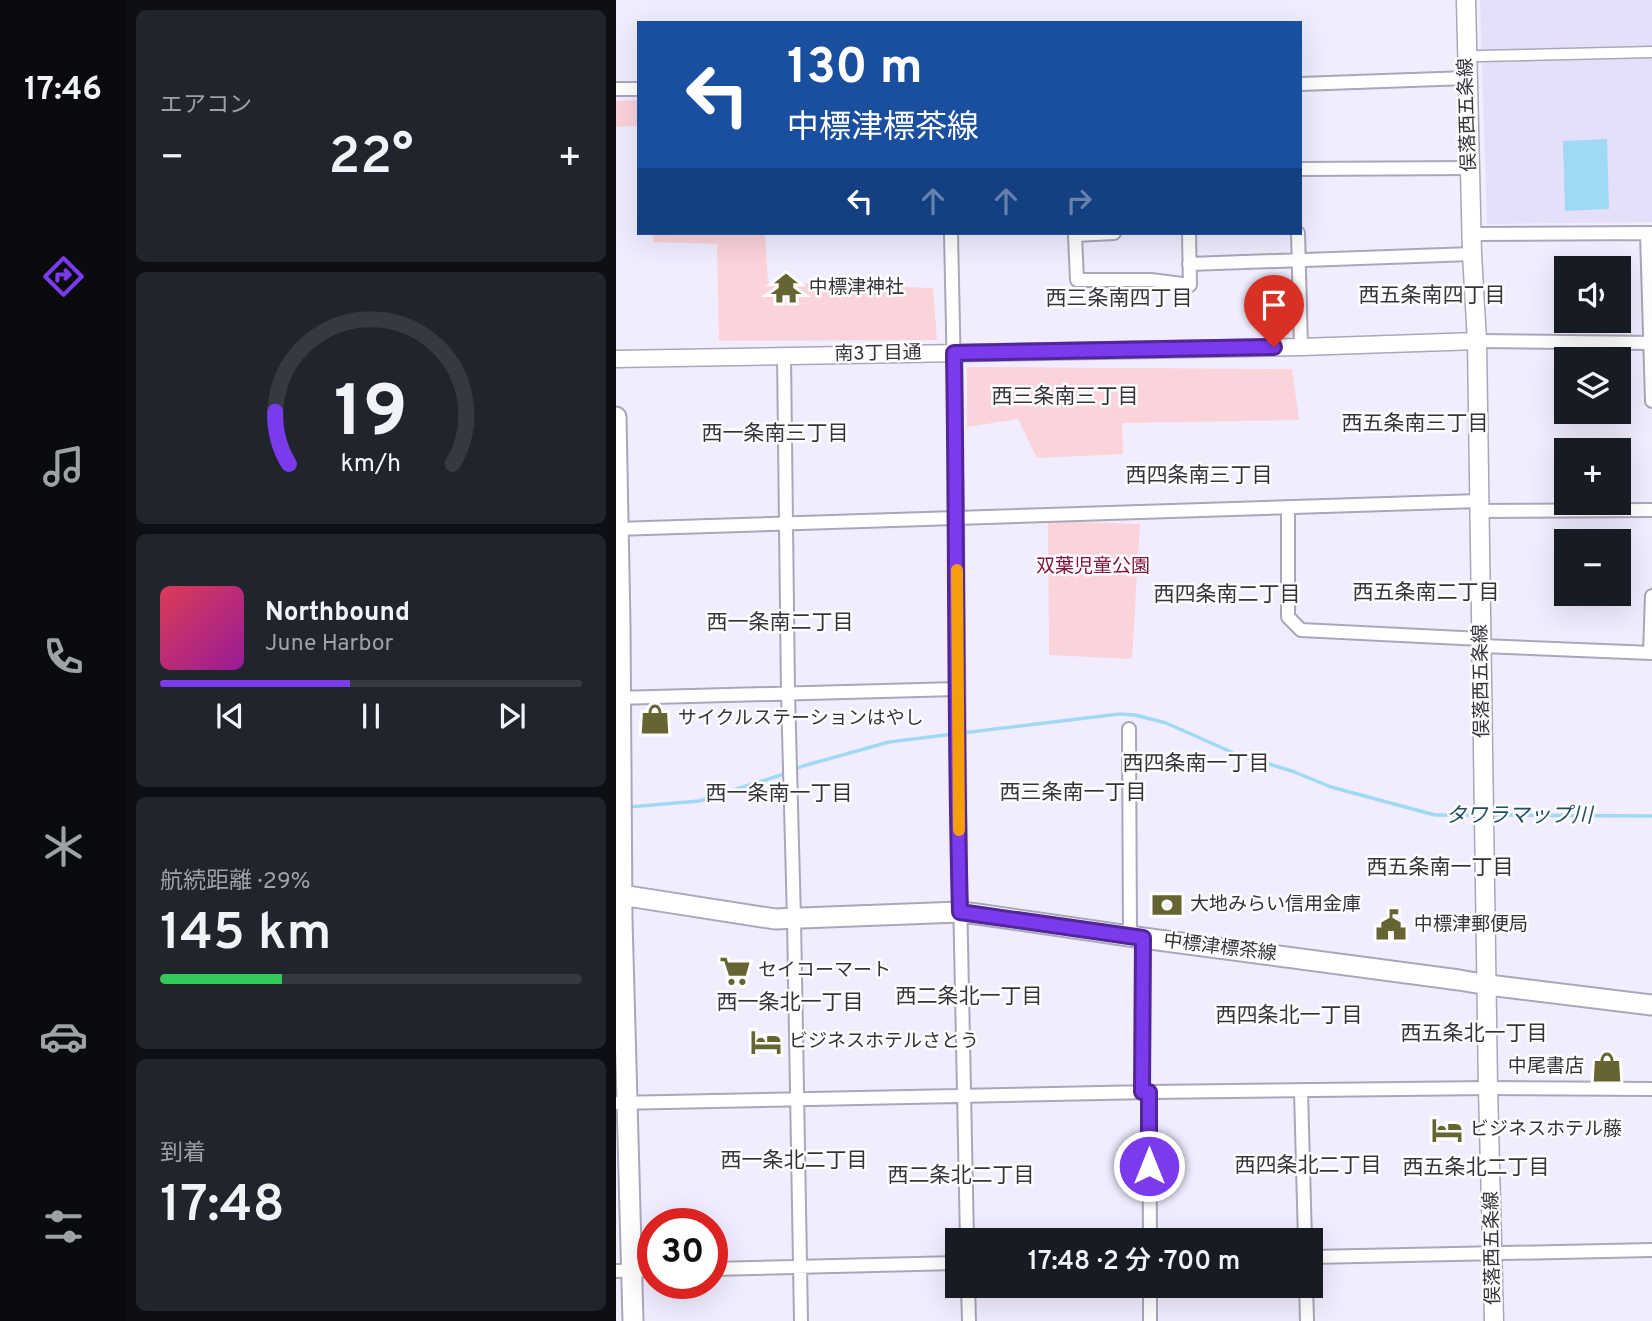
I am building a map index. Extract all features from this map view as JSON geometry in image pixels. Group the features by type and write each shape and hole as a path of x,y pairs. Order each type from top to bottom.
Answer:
{"main road":[{"name":"俣落西五条線","path":"1466,0 1472,254 1477,341 1494,1321"},
{"path":"616,417 624,1271 633,1321"},
{"name":"中標津標茶線","path":"619,895 775,919 960,912 1652,1005"}],"street":[{"path":"1478,56 1652,52"},
{"path":"1302,84 1467,78"},
{"path":"616,89 637,89"},
{"path":"1302,169 1470,168"},
{"path":"1472,234 1650,233 1652,401"},
{"path":"951,235 967,1228"},
{"path":"1074,235 1077,280 1151,280 1190,285 1189,235"},
{"path":"1298,235 1301,347"},
{"path":"1189,264 1472,254"},
{"path":"1477,341 1651,343"},
{"name":"南3丁目通","path":"616,359 1301,347 1477,341"},
{"path":"784,355 801,1321"},
{"path":"617,529 1288,508 1479,506 1652,510"},
{"path":"1288,508 1288,617 1301,630 1651,653 1652,596"},
{"path":"618,697 957,689"},
{"path":"1129,729 1150,1228"},
{"path":"621,1103 1145,1092 1652,1089"},
{"path":"1301,1090 1305,1228"},
{"path":"1323,1257 1652,1250"},
{"path":"728,1269 945,1263"},
{"path":"968,1298 968,1321"},
{"path":"1150,1298 1150,1321"},
{"path":"1306,1298 1307,1321"}],"shaded area":[{"path":"1480,0 1652,0 1652,222 1487,224"}],"green space":[{"path":"637,100 637,126 616,127 616,101"},
{"name":"中標津神社","path":"654,235 765,235 768,282 933,288 937,340 719,341 717,244 653,242"},
{"path":"967,367 1292,369 1299,420 1122,423 1123,454 1037,458 1018,419 967,427"},
{"name":"双葉児童公園","path":"1048,521 1140,524 1132,659 1049,655"}],"water":[{"path":"1607,139 1609,209 1565,211 1563,141"}],"waterway":[{"name":"タワラマップ川","path":"962,733 1119,714 1135,715 1166,723 1236,754 1292,771 1331,787 1435,815 1478,815"},
{"name":"タワラマップ川","path":"629,807 699,801 803,766 889,742 954,734"},
{"name":"タワラマップ川","path":"1490,815 1652,816"}],"slow traffic":[{"path":"957,570 959,830"}],"place":[{"name":"中標津神社","path":"786,288"},
{"name":"サイクルステーションはやし","path":"655,719"},
{"name":"大地みらい信用金庫","path":"1167,905"},
{"name":"中標津郵便局","path":"1391,925"},
{"name":"セイコーマート","path":"735,971"},
{"name":"ビジネスホテルさとう","path":"766,1042"},
{"name":"中尾書店","path":"1607,1067"},
{"name":"ビジネスホテル藤","path":"1447,1130"}],"district":[{"name":"西五条南四丁目","path":"1432,296"},
{"name":"西三条南四丁目","path":"1119,299"},
{"name":"西三条南三丁目","path":"1065,397"},
{"name":"西五条南三丁目","path":"1415,424"},
{"name":"西一条南三丁目","path":"775,434"},
{"name":"西四条南三丁目","path":"1199,476"},
{"name":"西五条南二丁目","path":"1426,593"},
{"name":"西四条南二丁目","path":"1227,595"},
{"name":"西一条南二丁目","path":"780,623"},
{"name":"西四条南一丁目","path":"1196,764"},
{"name":"西三条南一丁目","path":"1073,793"},
{"name":"西一条南一丁目","path":"779,794"},
{"name":"西五条南一丁目","path":"1440,868"},
{"name":"西二条北一丁目","path":"969,997"},
{"name":"西一条北一丁目","path":"790,1003"},
{"name":"西四条北一丁目","path":"1289,1016"},
{"name":"西五条北一丁目","path":"1474,1034"},
{"name":"西一条北二丁目","path":"794,1161"},
{"name":"西四条北二丁目","path":"1308,1166"},
{"name":"西五条北二丁目","path":"1476,1168"},
{"name":"西二条北二丁目","path":"961,1176"}],"route":[{"path":"1149,1166 1149,1092 1142,1092 1143,938 960,912 954,353 1274,347"}]}
